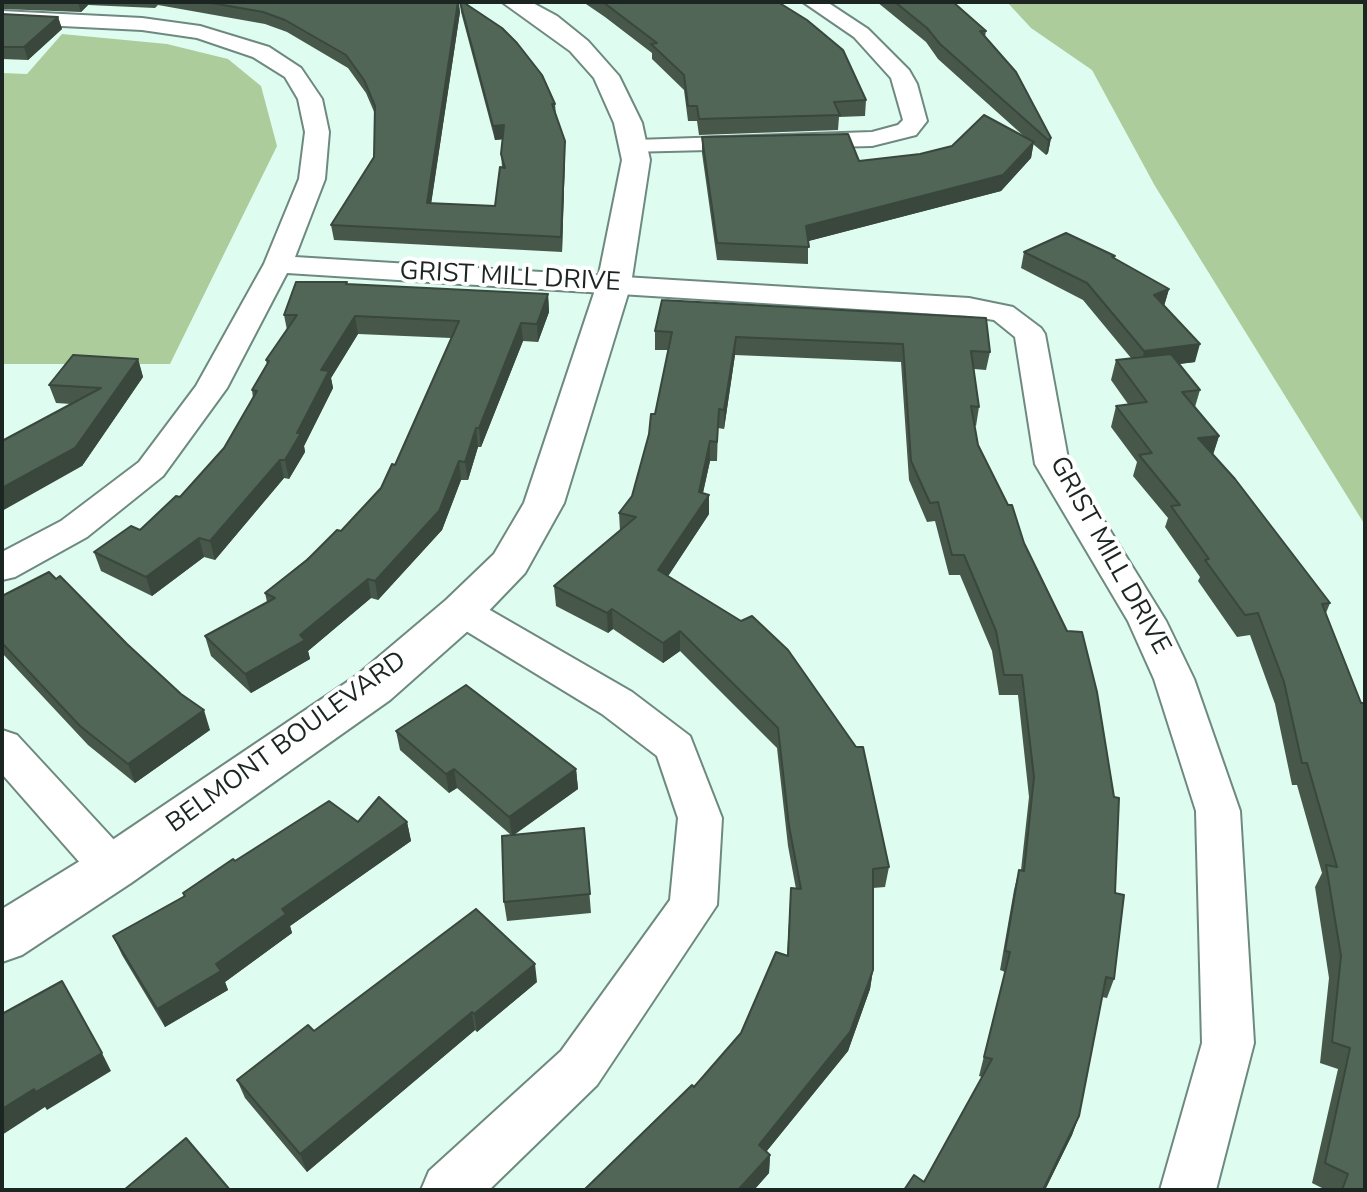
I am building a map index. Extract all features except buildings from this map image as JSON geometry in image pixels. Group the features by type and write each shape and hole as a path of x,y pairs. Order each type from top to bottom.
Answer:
{"street":[{"name":"BELMONT BOULEVARD","path":"2,938 112,868 373,688 462,611 510,563 544,503 614,284 635,175 636,147 606,76 548,21 514,2"},
{"path":"636,147 872,139 907,130 913,125 915,116 901,75 861,33 813,2"},
{"path":"2,17 114,20 200,32 261,52 293,73 310,99 317,132 312,179 278,264 211,388 151,469 74,529 2,568"},
{"name":"GRIST MILL DRIVE","path":"278,264 969,307 1003,313 1030,334 1052,464 1147,621 1168,664 1218,811 1228,1043 1188,1190"},
{"path":"449,1190 579,1068 693,905 700,818 675,747 617,703 462,611"},
{"path":"2,746 112,868"}],"green space":[{"path":"1007,2 1365,2 1365,525 1155,186 1092,70 1031,28"},
{"path":"62,34 167,44 228,59 261,86 277,146 170,364 2,364 2,73 27,74"}]}
